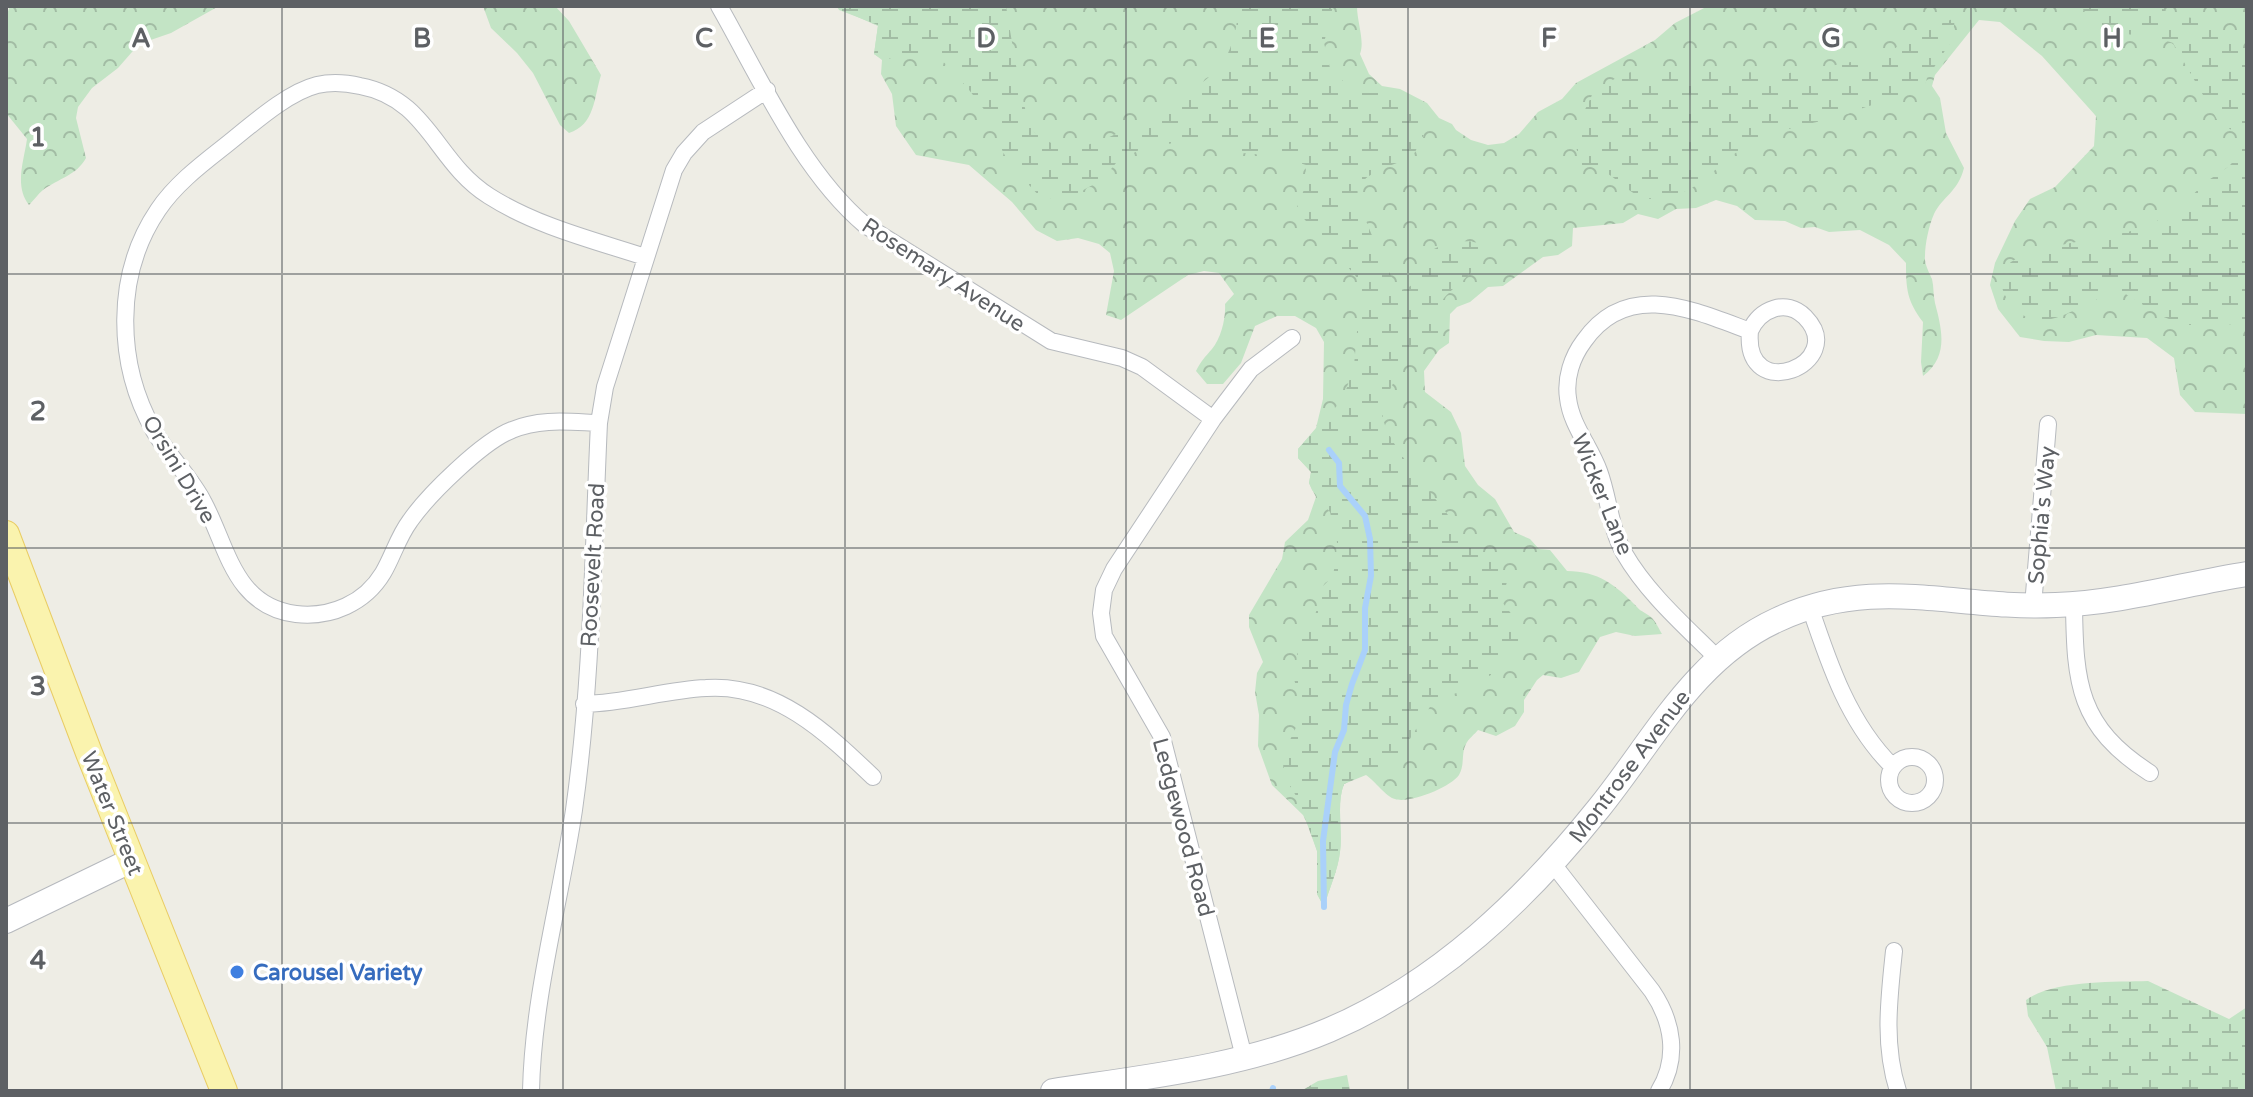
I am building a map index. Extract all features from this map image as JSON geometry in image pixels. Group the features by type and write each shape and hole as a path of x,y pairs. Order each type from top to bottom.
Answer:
{"main road":[{"name":"Water Street","path":"6,534 224,1091"},
{"name":"Montrose Avenue","path":"1053,1091 1182,1072 1244,1057 1328,1030 1385,1001 1486,930 1553,864 1688,688 1717,658 1757,630 1810,607 1846,598 1884,595 2033,606 2074,605 2247,574"},
{"path":"6,921 132,860"}],"street":[{"name":"Rosemary Avenue","path":"719,6 823,183 846,209 878,235 1051,341 1122,358 1142,367 1213,419"},
{"name":"Orsini Drive","path":"599,423 540,423 502,435 480,451 415,514 377,582 359,599 324,614 297,614 277,609 257,598 238,578 202,499 145,414 136,391 127,345 126,296 130,273 151,222 165,200 187,176 287,100 305,89 324,84 365,87 394,97 411,108 451,162 485,194 545,224 645,257"},
{"name":"Roosevelt Road","path":"531,1091 536,1025 574,807 584,704 599,423 605,387 674,170 703,132 767,90"},
{"name":"Wicker Lane","path":"1717,658 1653,591 1624,552 1614,529 1599,472 1570,409 1568,381 1576,354 1590,333 1614,313 1629,307 1657,303 1675,306 1750,331"},
{"path":"1789,308 1801,313 1810,322 1815,338 1814,350 1800,368 1788,373 1774,372 1762,366 1752,353 1750,331 1759,316 1769,309 1789,308"},
{"name":"Ledgewood Road","path":"1244,1057 1162,737 1108,646 1101,613 1104,590 1114,569 1213,419 1251,369 1292,338"},
{"name":"Sophia's Way","path":"2033,606 2048,424"},
{"path":"2074,605 2077,677 2084,701 2098,726 2115,745 2150,773"},
{"path":"1810,607 1841,693 1893,767"},
{"path":"584,704 613,703 706,688 739,690 767,698 806,718 873,777"},
{"path":"1553,864 1664,1009 1672,1052 1667,1075 1659,1091"},
{"path":"1894,951 1887,1030 1898,1091"}],"green space":[{"path":"10,6 219,6 171,33 139,44 118,68 92,88 78,107 76,118 86,158 77,169 43,190 29,205 24,198 21,182 27,139 6,113 6,17"},
{"path":"483,6 555,6 569,21 601,75 589,117 578,129 569,133 560,125 533,73 491,28"},
{"path":"833,6 1357,6 1362,43 1360,54 1369,74 1382,86 1400,89 1427,103 1439,118 1452,124 1456,130 1471,140 1488,145 1504,143 1519,134 1538,112 1562,99 1576,83 1655,40 1675,23 1708,6 2247,6 2247,414 2195,412 2180,395 2174,358 2147,338 2096,335 2069,342 2020,337 1998,309 1990,285 1995,263 2015,221 2030,199 2055,187 2094,146 2096,116 2042,56 2000,22 1979,20 1935,75 1932,86 1940,98 1946,133 1964,168 1958,183 1934,214 1928,235 1925,262 1933,282 1941,342 1937,360 1923,376 1923,322 1908,294 1906,263 1889,245 1860,230 1829,232 1815,227 1801,228 1785,221 1755,220 1737,206 1716,200 1696,208 1676,209 1658,219 1638,214 1623,223 1573,228 1572,246 1558,255 1543,257 1503,286 1488,287 1450,314 1449,343 1439,350 1424,371 1425,392 1451,412 1461,433 1465,466 1478,485 1495,499 1514,532 1530,539 1539,549 1550,550 1567,571 1588,574 1614,586 1652,618 1662,634 1635,636 1616,632 1600,637 1579,672 1561,678 1543,675 1524,700 1524,712 1515,726 1496,736 1478,730 1468,740 1459,775 1439,789 1401,800 1388,795 1366,775 1344,784 1340,800 1339,859 1324,907 1317,894 1317,851 1309,827 1303,815 1272,785 1258,746 1259,715 1255,692 1257,673 1263,662 1249,627 1249,615 1282,559 1285,542 1308,520 1316,497 1309,483 1311,472 1298,458 1298,449 1316,428 1323,399 1324,342 1316,328 1295,316 1277,316 1255,326 1241,363 1223,384 1207,384 1196,371 1218,339 1225,304 1234,294 1219,273 1204,271 1188,275 1121,320 1106,315 1114,271 1110,253 1099,244 1078,238 1057,241 1036,230 1012,202 969,165 916,155 896,126 892,94 881,74 882,60 874,54 878,26"},
{"path":"837,6 1006,6 1021,92 1030,124 1038,135 1063,147 1089,145 1132,127 1199,86 1215,72 1228,53 1236,26 1237,6 1333,6 1324,43 1330,68 1336,76 1360,93 1396,93 1422,108 1424,134 1412,158 1374,173 1358,188 1361,206 1379,251 1401,290 1414,284 1434,249 1460,242 1473,242 1486,247 1470,274 1437,307 1438,337 1434,343 1414,354 1404,366 1384,404 1383,419 1402,455 1465,537 1501,568 1507,582 1501,601 1516,621 1521,634 1519,646 1500,668 1473,685 1433,702 1398,758 1344,784 1340,800 1339,859 1324,907 1317,894 1317,851 1298,799 1285,778 1283,762 1300,719 1300,701 1294,679 1299,642 1314,620 1322,587 1333,576 1337,542 1330,512 1312,490 1309,483 1311,472 1298,458 1298,449 1343,399 1354,366 1361,286 1355,275 1296,210 1305,187 1306,165 1277,156 1242,153 1215,139 1202,137 1139,150 1116,163 1102,180 1074,195 1059,199 1040,197 1005,155 997,130 988,115 945,63 912,53 888,59 879,57 874,54 878,25 839,10"},
{"path":"2082,6 2158,6 2173,15 2205,20 2220,29 2247,61 2247,324 2185,325 2161,316 2124,293 2102,298 2058,317 2037,320 2019,312 2006,296 2001,278 2004,269 2014,260 2052,247 2128,232 2160,219 2184,204 2206,182 2230,165 2240,147 2242,137 2218,121 2173,43 2109,30 2088,17"},
{"path":"1955,18 1952,40 1927,78 1924,89 1782,131 1749,144 1683,193 1656,199 1645,198 1603,171 1581,166 1575,143 1578,124 1594,91 1623,74 1685,68 1783,74 1815,69 1887,55 1909,37"},
{"path":"2148,981 2229,1019 2247,1007 2247,1091 2056,1091 2047,1047 2028,1016 2026,1000 2038,993 2068,985"},
{"path":"1347,1075 1350,1091 1301,1091 1318,1081"}],"waterway":[{"path":"1324,907 1323,841 1335,752 1344,730 1352,684 1365,650 1365,608 1371,576 1370,539 1365,516 1340,486 1339,463 1329,450"}],"place":[{"name":"Carousel Variety","path":"237,972"}]}
